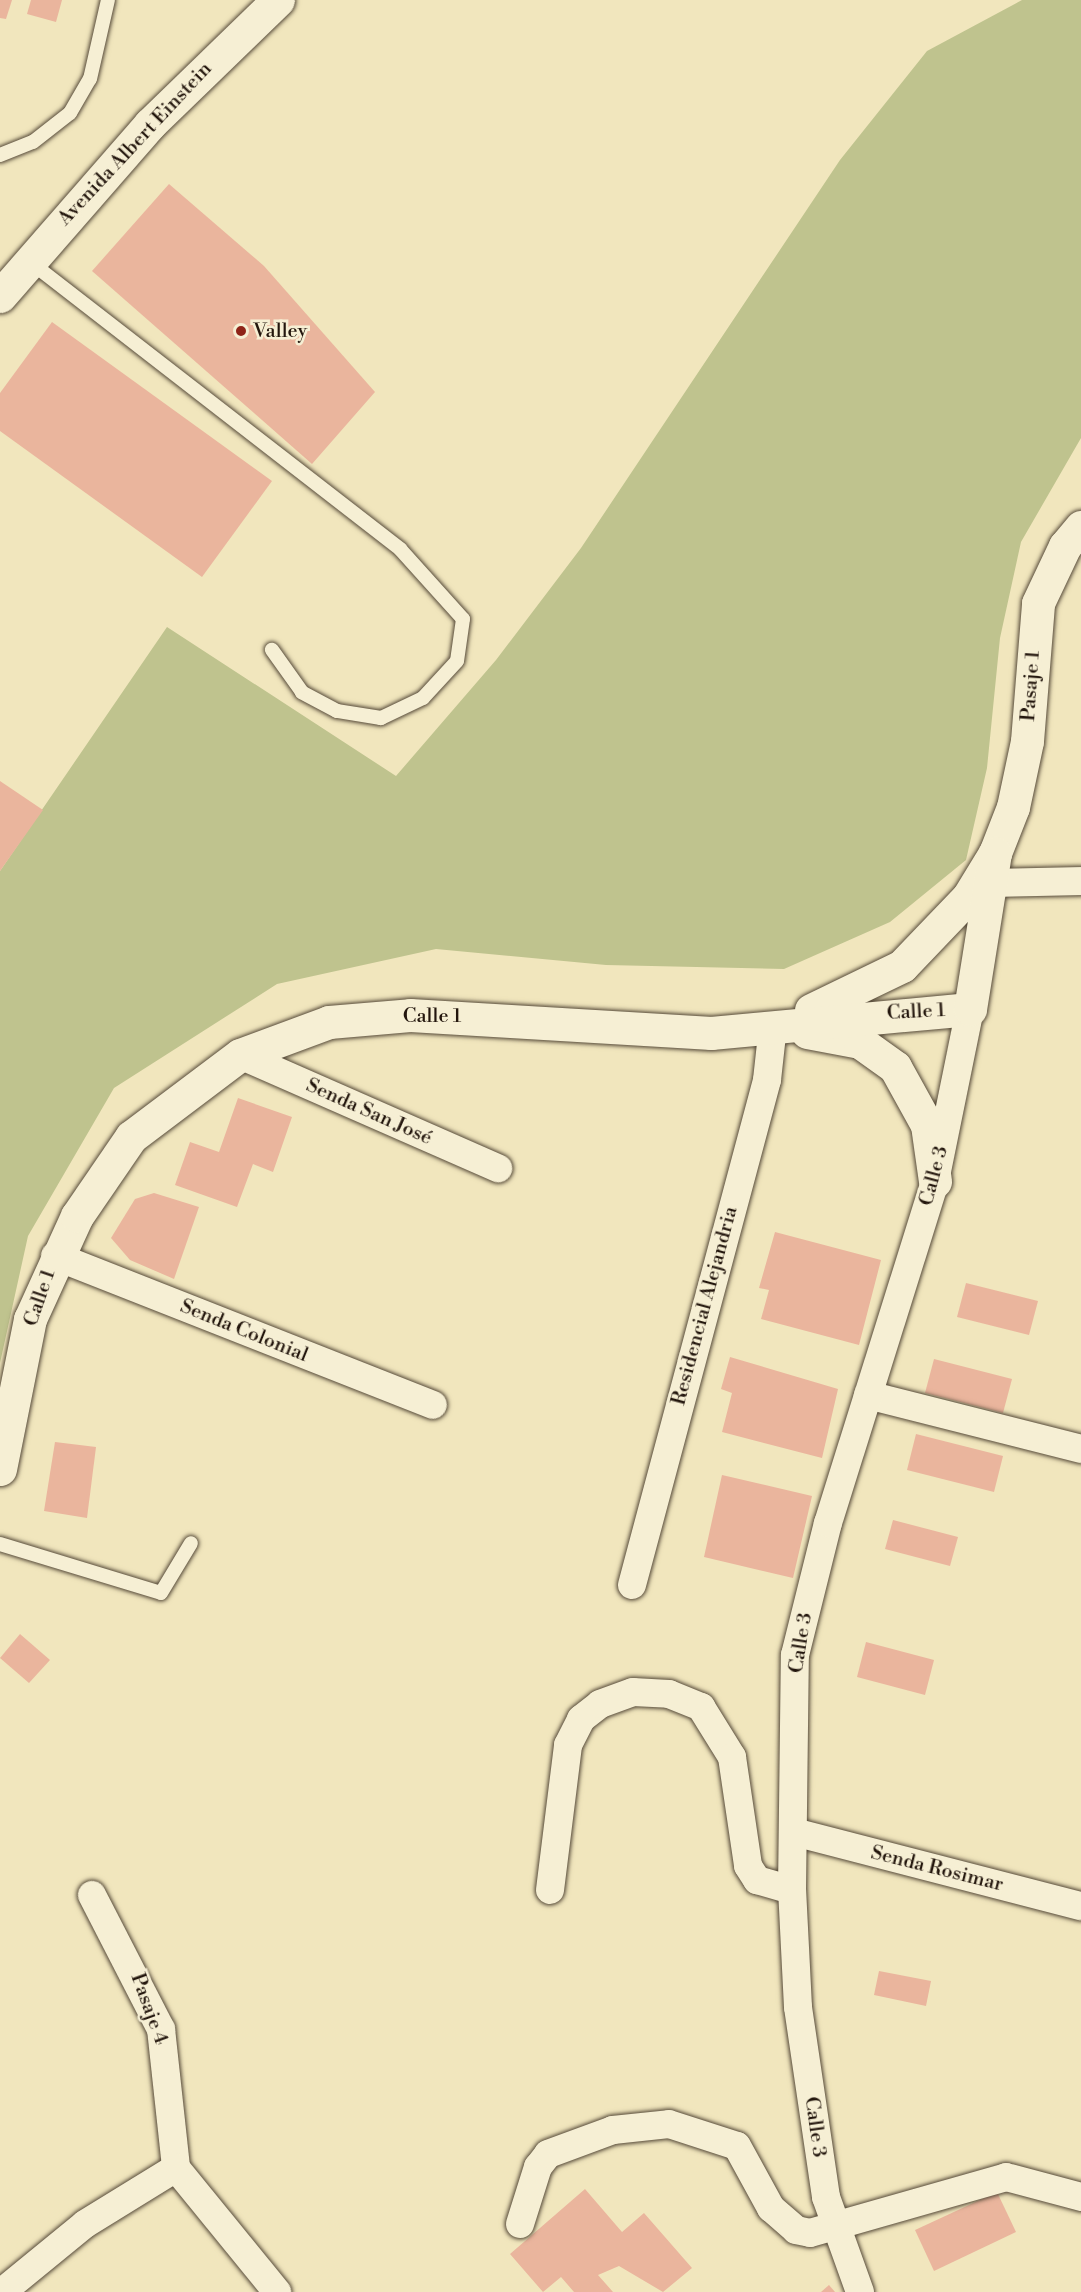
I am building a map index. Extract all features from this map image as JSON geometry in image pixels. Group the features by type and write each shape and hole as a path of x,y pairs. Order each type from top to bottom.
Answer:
{"street":[{"name":"Avenida Albert Einstein","path":"0,296 150,124 278,0"},
{"name":"Pasaje 1","path":"994,868 1013,807 1027,741 1038,603 1065,546 1081,527"},
{"path":"773,1026 862,989 902,966 994,868 1081,880"},
{"name":"Calle 1","path":"0,1469 30,1318 55,1256 101,1176 131,1137 240,1055 329,1022 410,1015 711,1033 970,1009 994,868"},
{"name":"Calle 3","path":"860,2292 826,2198 798,2007 792,1890 795,1656 868,1395 935,1181 970,1009"},
{"path":"773,1026 860,1042 896,1067 927,1125 935,1181"},
{"name":"Residencial Alejandria","path":"632,1585 767,1080 773,1026"},
{"name":"Senda San José","path":"240,1055 498,1168"},
{"name":"Senda Colonial","path":"55,1256 433,1405"},
{"path":"868,1395 1081,1449"},
{"path":"550,1890 568,1745 581,1719 594,1709 633,1692 669,1694 701,1707 732,1757 748,1866 757,1880 792,1890"},
{"name":"Senda Rosimar","path":"794,1832 1081,1906"},
{"name":"Pasaje 4","path":"92,1895 132,1963 161,2029 176,2168"},
{"path":"520,2224 538,2167 548,2154 613,2130 669,2124 737,2146 771,2208 796,2230 838,2227 1006,2177 1081,2197"},
{"path":"2,2292 85,2224 176,2168 277,2292"}],"lane":[{"path":"0,155 33,142 69,113 90,79 108,0"},
{"path":"29,261 400,549 444,591 463,619 457,661 423,698 381,718 337,711 302,692 272,650"},
{"path":"0,1544 161,1593 191,1543"}],"green space":[{"path":"1022,0 1081,0 1081,438 1021,542 1000,638 987,768 966,860 890,922 784,969 606,965 436,949 277,984 114,1088 28,1236 0,1363 0,871 167,627 396,776 496,660 581,548 840,160 927,51"}],"building":[{"path":"0,0 12,0 6,19 0,18"},
{"path":"31,0 62,0 56,22 27,14"},
{"name":"Valley","path":"169,184 264,266 375,392 312,464 92,271"},
{"path":"52,322 272,481 202,577 0,431 0,393"},
{"path":"0,781 43,810 0,871"},
{"path":"238,1098 292,1117 273,1172 253,1164 237,1207 175,1185 190,1142 219,1152"},
{"path":"154,1193 199,1207 174,1279 130,1260 111,1238 135,1199"},
{"path":"775,1232 881,1260 859,1345 761,1319 769,1290 759,1288"},
{"path":"966,1283 1038,1301 1029,1335 957,1317"},
{"path":"730,1357 838,1389 822,1458 722,1432 732,1393 721,1389"},
{"path":"934,1359 1012,1379 1003,1413 925,1393"},
{"path":"916,1434 1003,1456 994,1492 907,1470"},
{"path":"55,1442 96,1447 87,1518 44,1511"},
{"path":"722,1475 812,1496 793,1578 704,1557"},
{"path":"893,1520 958,1537 950,1566 885,1549"},
{"path":"20,1634 50,1660 29,1683 0,1658"},
{"path":"866,1642 934,1660 925,1695 857,1677"},
{"path":"879,1971 931,1981 926,2006 874,1995"},
{"path":"585,2189 622,2232 644,2213 692,2268 663,2292 619,2266 598,2275 613,2292 574,2292 561,2277 543,2292 510,2254"},
{"path":"997,2192 1016,2232 934,2271 915,2230"},
{"path":"829,2285 835,2292 821,2292"}],"place":[{"name":"Valley","path":"241,331"}]}
